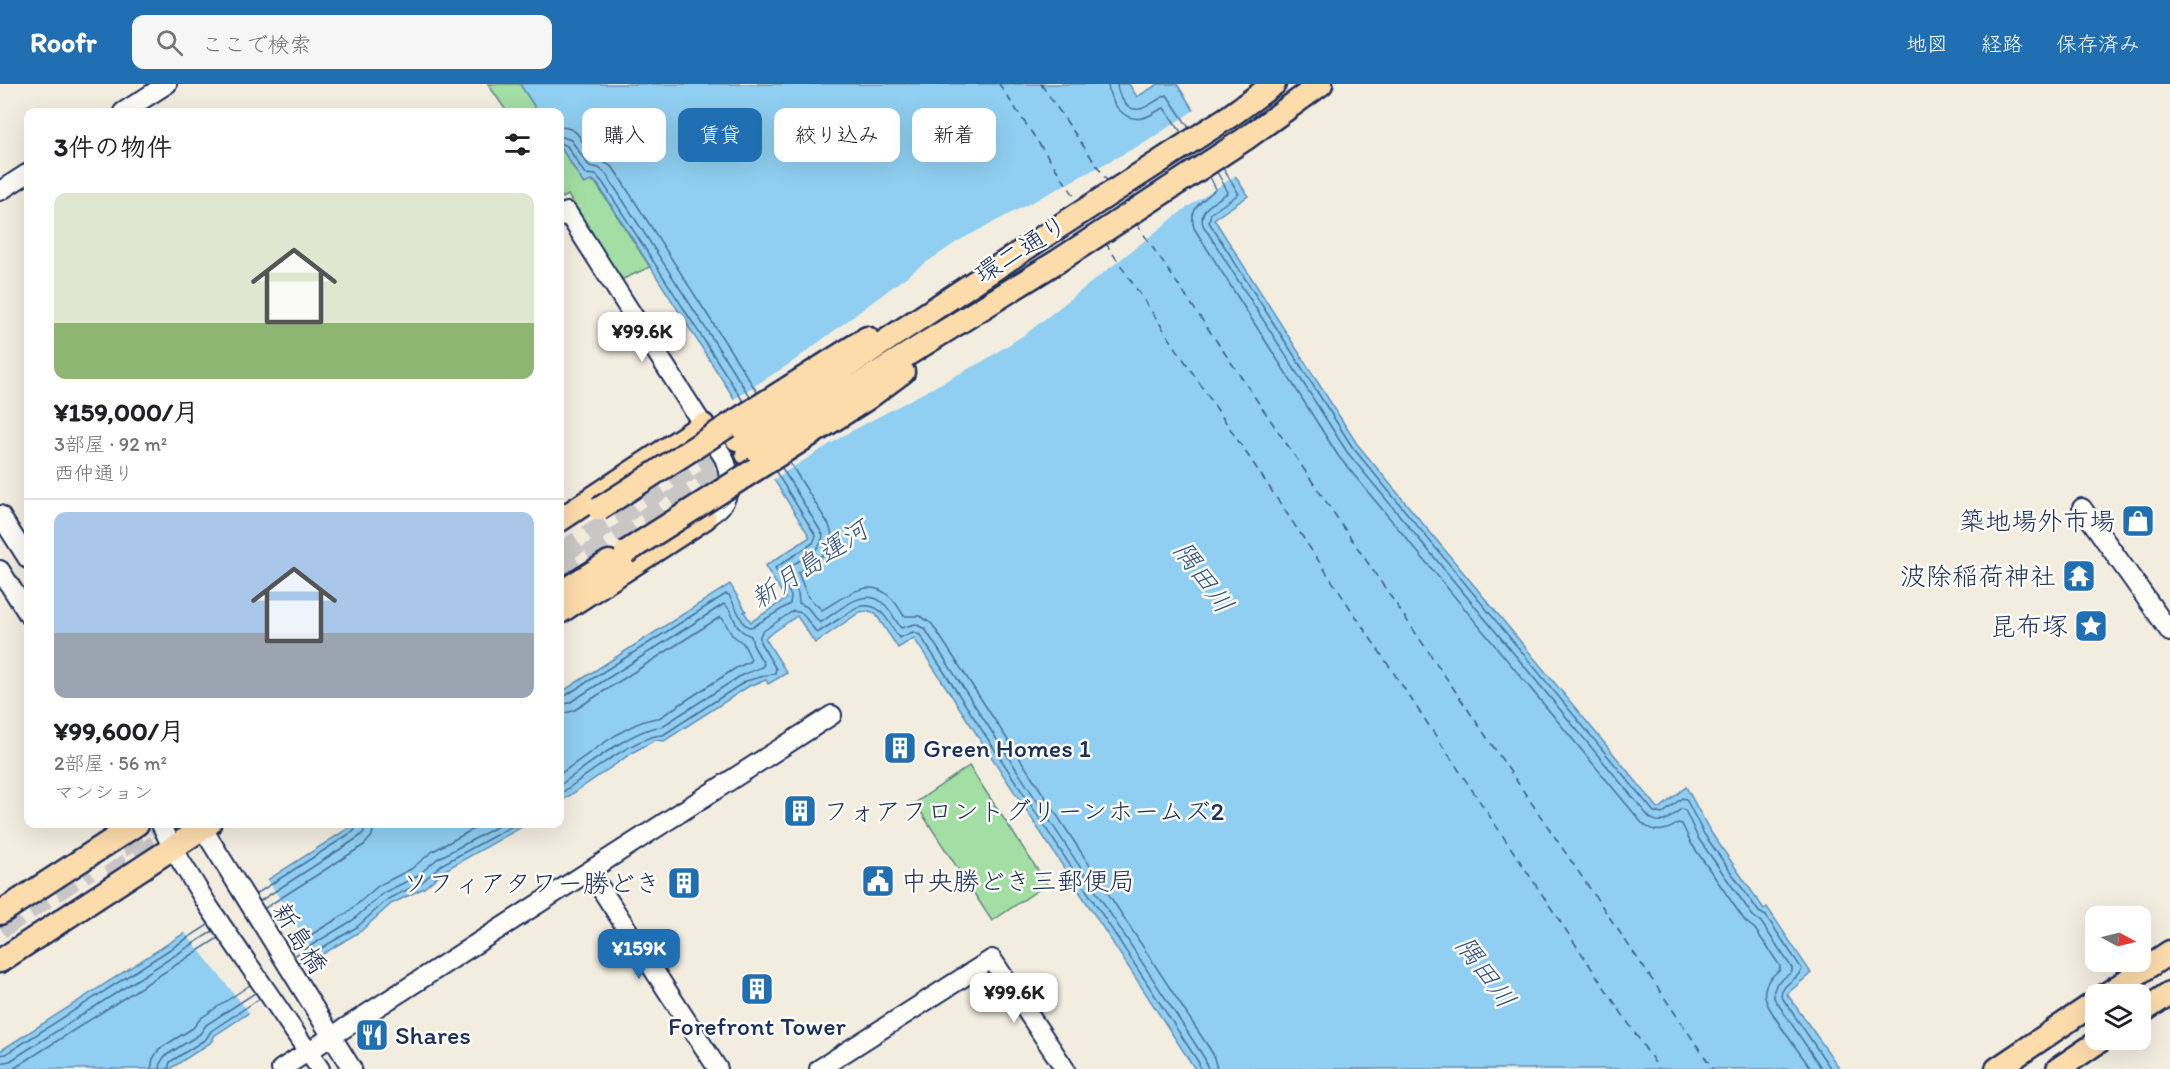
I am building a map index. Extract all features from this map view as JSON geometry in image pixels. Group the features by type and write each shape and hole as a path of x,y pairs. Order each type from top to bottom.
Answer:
{"main road":[{"name":"環二通り","path":"1274,84 1230,116 1043,237 742,447 1058,261 1245,139 1321,84"},
{"path":"564,533 840,353 1043,237"},
{"path":"564,590 868,398 1058,261"},
{"path":"564,517 703,425"},
{"path":"564,609 705,518"},
{"path":"0,913 131,828"},
{"path":"0,961 200,828"},
{"path":"2122,984 2170,952"},
{"path":"2151,1006 2170,993"},
{"path":"2010,1065 2085,1010"},
{"path":"2058,1069 2087,1050"}],"street":[{"path":"129,108 168,84"},
{"path":"0,191 24,176"},
{"path":"564,214 567,212 724,458 729,469 726,496 721,507 705,518"},
{"path":"2082,508 2170,633"},
{"path":"0,515 24,551"},
{"path":"24,559 1,572 24,608"},
{"path":"281,1069 832,715"},
{"path":"163,828 209,907 320,1069"},
{"name":"新島橋","path":"206,828 238,887 352,1069"},
{"path":"590,872 718,1069"},
{"path":"819,1069 992,959 1065,1069"}],"green space":[{"path":"488,84 520,84 535,108 504,108"},
{"path":"564,152 584,184 589,181 595,182 650,267 621,280 568,195 564,197"},
{"path":"969,766 1047,884 992,921 915,803"}],"water":[{"path":"520,84 1129,84 1137,97 1158,84 1177,84 1248,196 1214,219 1357,444 1659,809 1686,787 1710,831 1764,909 1767,907 1811,973 1787,994 1840,1069 1195,1069 914,638 898,648 875,613 869,611 860,612 815,643 797,616 765,638 787,673 768,684 766,680 749,686 664,741 655,740 635,751 564,799 564,690 730,584 751,622 786,599 765,566 810,537 761,459 765,447 599,186 593,180 584,184 564,152 564,108 535,108"},
{"path":"349,828 520,828 445,870 424,888 391,904 361,931 298,969 274,996 170,1069 0,1069 0,1051"}],"pier":[{"path":"1196,109 1238,174 1186,208 1027,333 985,360 846,434 771,481 758,460 763,448 732,400 791,363 918,268 960,240 1146,142"},
{"path":"266,877 319,961 299,971 276,998 251,1015 183,930"}],"ferry route":[{"path":"999,84 1077,200"},
{"path":"1041,84 1108,182"},
{"path":"1136,223 1713,1069"},
{"path":"1105,242 1659,1069"}],"tunnel":[{"path":"564,551 737,439"},
{"path":"564,571 747,454"},
{"path":"121,847 150,828"},
{"path":"110,876 183,828"},
{"path":"0,928 89,869"}],"place":[{"name":"築地場外市場","path":"2138,521"},
{"name":"波除稲荷神社","path":"2079,576"},
{"name":"昆布塚","path":"2091,626"},
{"name":"Green Homes 1","path":"900,748"},
{"name":"フォアフロントグリーンホームズ2","path":"800,811"},
{"name":"中央勝どき三郵便局","path":"878,881"},
{"name":"ソフィアタワー勝どき","path":"684,883"},
{"name":"Forefront Tower","path":"757,989"},
{"name":"Shares","path":"372,1035"}],"water label":[{"name":"新月島運河","path":"809,564"},
{"name":"隅田川","path":"1204,577"},
{"name":"隅田川","path":"1486,972"}]}
